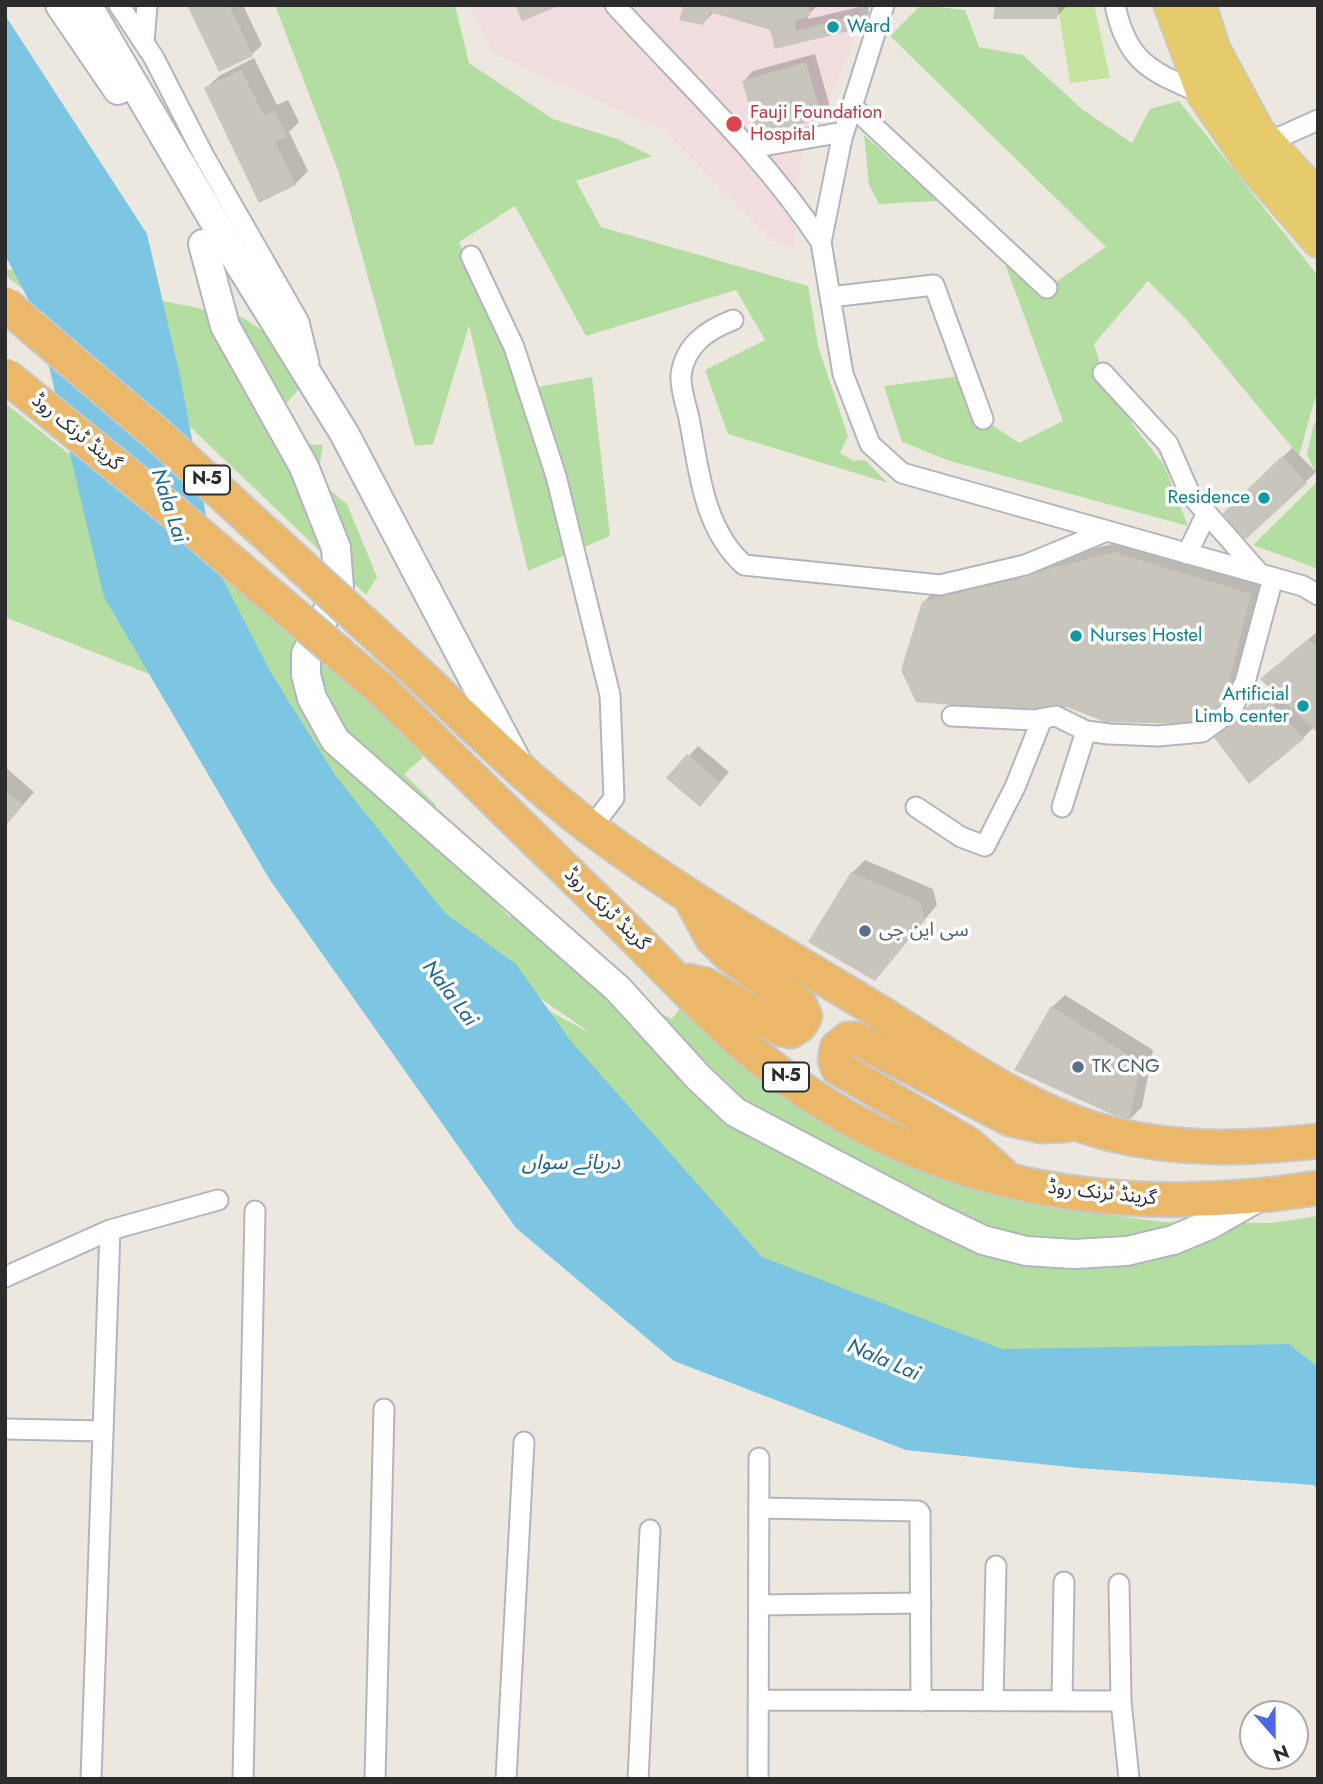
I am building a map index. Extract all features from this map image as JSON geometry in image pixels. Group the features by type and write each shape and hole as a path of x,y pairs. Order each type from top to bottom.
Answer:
{"highway":[{"name":"N-5","path":"5,304 158,435 519,768 591,828 690,897 967,1066 1079,1124 1154,1143 1196,1149 1256,1148 1318,1141"},
{"name":"گرینڈ ٹرنک روڈ","path":"5,375 171,510 383,691 760,1058 811,1095 904,1145 951,1164 1061,1193 1115,1199 1179,1201 1258,1197 1318,1188"},
{"path":"675,977 706,985 781,1029 791,1031 800,1026 805,1016 800,1005 727,954 712,938 690,897"},
{"path":"1007,1180 968,1144 838,1068 835,1060 837,1048 848,1039 858,1039 1010,1119 1041,1126 1079,1124"}],"main road":[{"path":"60,5 113,81 173,180 203,244 318,422 378,526 473,725"},
{"path":"87,5 240,265 344,433 519,768"},
{"path":"1170,5 1203,94 1250,162 1318,241"},
{"path":"1199,5 1214,49 1258,131 1318,197"},
{"path":"203,244 225,326 304,467 336,548 340,588 306,654 306,675 312,698 335,740 618,989 698,1077 735,1112 933,1216 984,1240 1026,1251 1074,1254 1127,1251 1173,1240 1209,1225 1258,1197"}],"street":[{"path":"120,5 144,42 299,322 313,381"},
{"path":"144,42 147,5"},
{"path":"615,5 751,148 791,197 821,242"},
{"path":"1115,5 1119,26 1129,49 1160,76 1203,94"},
{"path":"886,7 844,132 821,242 843,374 870,444 902,472 1303,586 1318,595"},
{"path":"852,106 1047,288"},
{"path":"1269,142 1318,120"},
{"path":"751,148 844,132"},
{"path":"471,256 514,347 556,476 610,695 614,798 591,828"},
{"path":"830,298 934,285 983,419"},
{"path":"733,320 716,327 694,342 681,376 704,499 727,550 744,565 940,585 1025,565 1107,531"},
{"path":"1103,373 1168,444 1190,494 1206,515 1267,576"},
{"path":"1187,554 1206,515"},
{"path":"952,716 1041,719 1056,716 1086,731 1158,736 1202,732 1231,711 1245,682 1267,576"},
{"path":"916,807 967,841 985,846 1015,787 1041,719"},
{"path":"1062,807 1086,731"},
{"path":"5,1277 110,1230 218,1200"},
{"path":"243,1779 255,1211"},
{"path":"91,1779 110,1230"},
{"path":"375,1779 384,1409"},
{"path":"5,1429 103,1431"},
{"path":"506,1779 524,1442"},
{"path":"758,1779 760,1458"},
{"path":"759,1508 918,1511 921,1518 921,1701"},
{"path":"638,1779 650,1530"},
{"path":"993,1701 996,1566"},
{"path":"1062,1701 1064,1582"},
{"path":"1119,1584 1121,1701 1129,1779"},
{"path":"759,1605 921,1603"},
{"path":"759,1700 1121,1701"}],"shaded area":[{"name":"Fauji Foundation Hospital","path":"468,5 860,5 852,45 822,118 802,145 794,248 771,240 665,131 493,53"}],"green space":[{"path":"275,5 455,5 469,63 553,119 617,139 652,156 576,181 601,227 808,286 818,346 848,436 840,453 854,461 865,460 888,483 728,434 705,370 765,340 736,290 586,336 515,206 459,242 527,389 592,377 610,536 528,571 469,325 433,444 415,446 339,173"},
{"path":"921,5 965,10 979,47 1023,55 1083,110 1132,143 1150,109 1179,101 1318,276 1318,399 1315,398 1299,456 1186,319 1148,281 1094,344 1103,373 1133,425 1164,465 1188,526 950,461 902,442 884,386 967,375 983,419 1019,443 1063,421 997,242 1047,288 1106,247 890,36"},
{"path":"1094,5 1110,78 1070,83 1058,7"},
{"path":"864,135 938,201 879,204 869,185"},
{"path":"5,269 242,317 309,362 299,389 271,420 299,444 323,445 317,480 347,504 377,577 366,595 160,398 5,275"},
{"path":"5,403 376,698 423,757 404,774 436,805 429,835 505,888 497,904 510,917 519,913 652,1009 672,1019 687,998 967,1179 1060,1208 1162,1222 1271,1223 1318,1216 1318,1400 998,1367 727,1268 477,972 592,1034 424,918 288,729 5,617"},
{"path":"1318,420 1318,478 1307,454 1314,423"},
{"path":"1318,481 1318,569 1253,545"}],"water":[{"name":"دریائے سواں","path":"5,15 147,234 181,380 215,564 271,673 335,775 445,913 516,964 570,1040 762,1257 1002,1349 1289,1344 1318,1367 1318,1491 1314,1485 1079,1468 906,1450 674,1361 516,1228 270,880 104,597 37,316 5,255"}],"building":[{"path":"187,5 229,5 253,56 219,72"},
{"path":"515,5 561,5 522,21"},
{"name":"Ward","path":"677,5 813,5 809,8 810,16 795,21 796,31 856,15 857,29 775,49 770,30 710,12 703,25 679,20 683,8"},
{"path":"995,5 1058,5 1057,19 993,19"},
{"path":"806,62 822,118 758,136 742,81"},
{"path":"241,70 264,116 275,111 287,137 275,142 296,185 259,203 204,88"},
{"name":"Residence","path":"1282,456 1307,483 1245,540 1222,514"},
{"name":"Nurses Hostel","path":"1114,552 1251,594 1223,705 1190,724 1105,722 1067,707 1002,709 916,702 901,670 922,602"},
{"name":"Artificial Limb center","path":"1308,639 1318,648 1318,733 1260,679"},
{"path":"1267,696 1304,739 1249,784 1213,736 1253,702"},
{"path":"687,754 720,783 700,807 666,778"},
{"path":"5,790 23,805 5,826"},
{"name":"سی این جی","path":"851,872 920,902 925,920 875,981 808,942"},
{"name":"TK CNG","path":"1051,1006 1141,1063 1129,1122 1014,1070"}],"place":[{"name":"Ward","path":"833,27"},
{"name":"Fauji Foundation Hospital","path":"734,124"},
{"name":"Residence","path":"1264,498"},
{"name":"Nurses Hostel","path":"1076,636"},
{"name":"Artificial Limb center","path":"1303,706"},
{"name":"سی این جی","path":"865,931"},
{"name":"TK CNG","path":"1078,1067"}],"water label":[{"name":"Nala Lai","path":"168,506"},
{"name":"Nala Lai","path":"449,994"},
{"name":"Nala Lai","path":"883,1361"}]}
